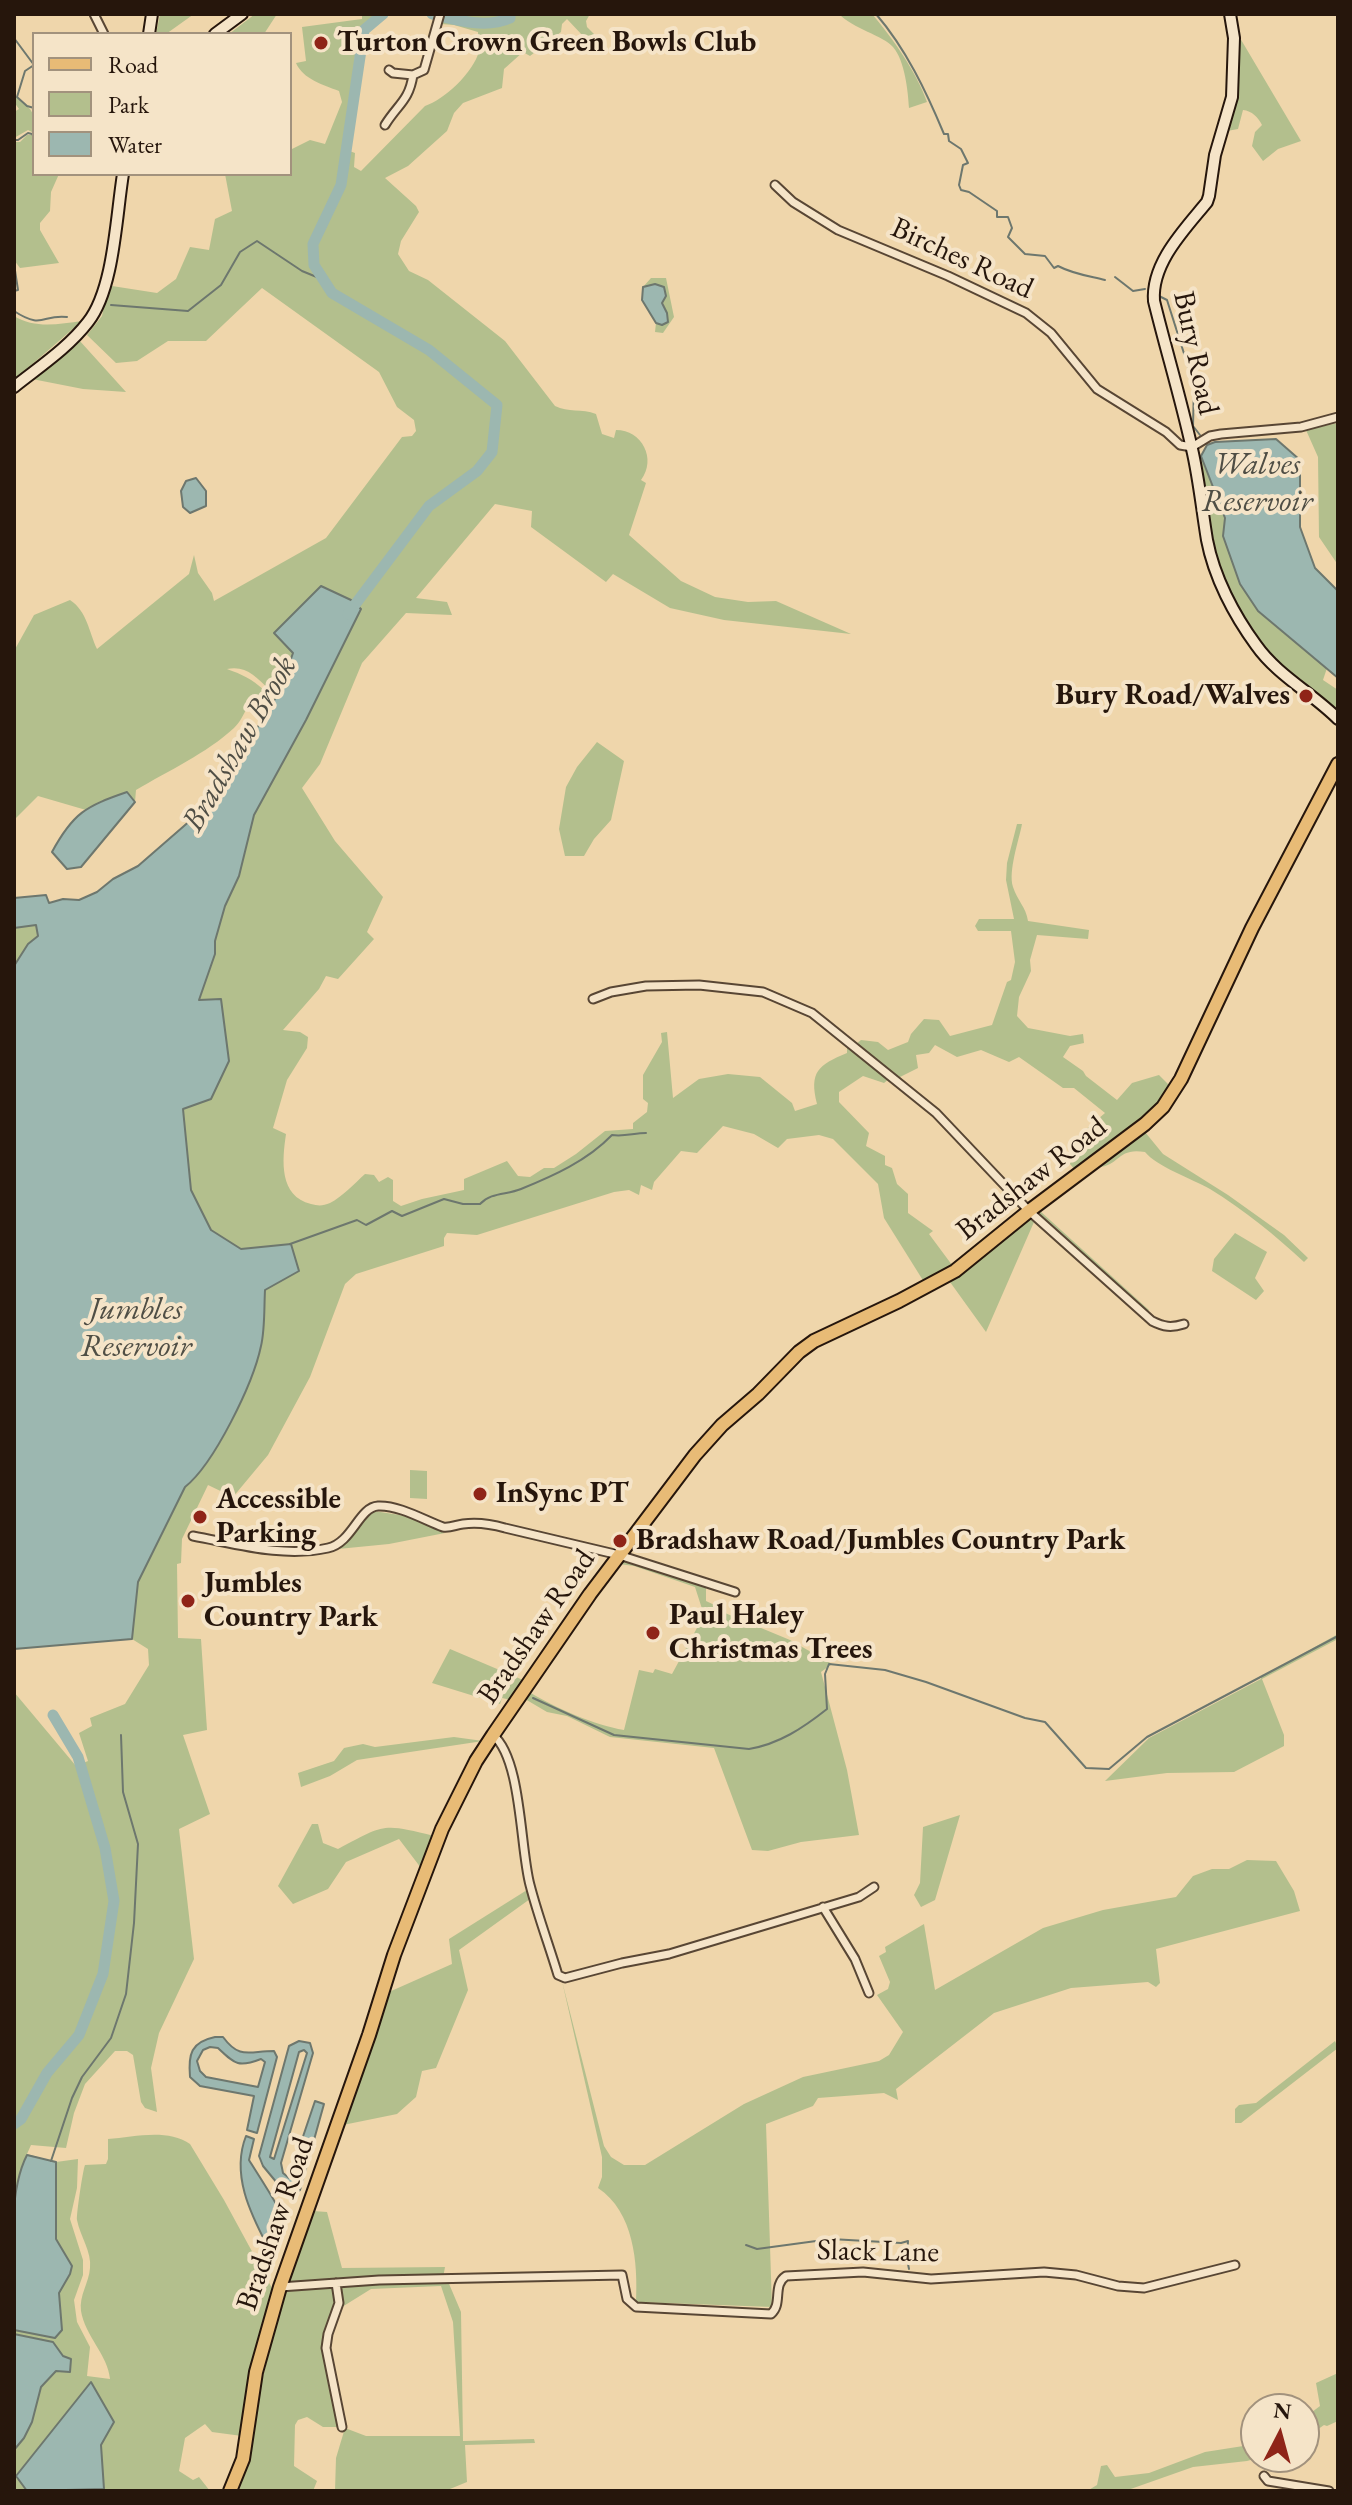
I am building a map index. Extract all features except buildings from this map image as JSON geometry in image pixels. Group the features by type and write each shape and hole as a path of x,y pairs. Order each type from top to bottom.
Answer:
{"main road":[{"name":"Bradshaw Road","path":"230,2491 243,2459 256,2372 280,2287 418,1889 442,1829 476,1761 542,1661 619,1555 695,1455 722,1425 806,1346 945,1277 1145,1124 1169,1098 1252,928 1338,764"}],"street":[{"path":"94,14 103,32"},
{"path":"218,32 242,14"},
{"name":"Bury Road","path":"1230,14 1234,38 1232,97 1215,155 1209,196 1174,242 1154,290 1154,301 1192,447 1207,542 1221,586 1256,645 1271,663 1338,719"},
{"path":"389,70 413,75 424,70 439,18"},
{"path":"385,125 405,102 413,75"},
{"path":"14,387 74,338 96,310 107,280 123,176"},
{"name":"Birches Road","path":"775,185 801,207 838,230 1026,313 1051,333 1097,389 1166,432 1180,445 1192,447"},
{"path":"1192,447 1210,436 1301,427 1338,417"},
{"path":"593,999 611,992 646,986 699,985 763,992 812,1013 936,1113 1029,1211 1152,1321 1172,1327 1184,1324"},
{"path":"193,1536 286,1552 328,1548 339,1545 368,1509 376,1506 400,1511 443,1527 465,1523 489,1524 619,1555 735,1592"},
{"path":"493,1735 501,1742 512,1775 530,1884 558,1975 565,1978 655,1958 859,1897 874,1887"},
{"path":"823,1907 855,1959 869,1993"},
{"name":"Slack Lane","path":"280,2287 498,2276 622,2275 624,2293 636,2307 771,2314 776,2307 779,2284 786,2276 863,2272 931,2279 1044,2272 1144,2288 1235,2265"},
{"path":"336,2283 339,2303 326,2348 342,2427"},
{"path":"1264,2476 1268,2481 1329,2491"}],"green space":[{"path":"160,14 194,14 169,32 156,32"},
{"path":"255,14 277,14 265,32 232,32"},
{"path":"362,14 377,14 361,29 344,149 355,153 354,167 361,171 425,106 441,98 457,84 476,59 478,32 441,24 444,14 590,14 587,27 600,40 600,54 567,19 562,24 561,32 530,56 523,52 504,69 502,88 463,103 454,113 447,131 408,166 385,178 419,212 401,241 398,254 409,271 428,280 505,341 555,406 596,414 602,434 614,438 616,430 625,431 640,440 647,455 646,472 641,480 646,483 629,535 681,581 715,597 748,602 776,601 851,634 724,620 670,608 613,574 606,582 531,527 532,511 495,504 416,598 447,602 452,615 406,613 362,663 320,764 302,788 335,841 383,897 367,932 374,939 338,979 326,976 319,989 283,1030 300,1032 308,1037 307,1048 287,1080 273,1128 286,1134 284,1166 288,1185 301,1200 320,1205 339,1197 365,1174 374,1175 379,1182 388,1177 393,1180 393,1201 401,1206 464,1190 464,1179 507,1161 518,1176 530,1177 544,1168 554,1168 605,1131 633,1129 633,1123 647,1112 648,1103 643,1099 643,1075 662,1042 661,1033 667,1032 673,1098 699,1079 728,1074 760,1077 792,1103 795,1111 817,1104 815,1077 823,1066 847,1053 847,1043 890,1078 884,1083 863,1076 839,1092 839,1102 869,1133 866,1146 885,1156 885,1165 892,1168 897,1184 908,1194 908,1213 933,1231 929,1234 952,1265 924,1282 884,1218 878,1184 833,1139 819,1135 787,1139 778,1148 754,1134 723,1126 697,1153 681,1151 654,1182 652,1190 641,1185 639,1195 629,1190 614,1192 477,1235 447,1233 444,1246 356,1274 345,1284 310,1377 268,1455 233,1497 208,1485 182,1539 181,1563 177,1564 178,1638 201,1639 207,1730 183,1735 210,1814 179,1829 194,1959 159,2033 151,2068 157,2112 145,2108 141,2102 133,2055 127,2051 115,2051 85,2084 66,2148 31,2145 27,2154 56,2162 78,2159 77,2188 70,2219 83,2260 83,2275 74,2300 77,2322 90,2347 87,2376 110,2379 81,2311 90,2268 77,2220 85,2165 106,2164 108,2139 161,2135 190,2144 273,2290 248,2379 242,2436 212,2432 205,2424 185,2438 179,2471 193,2480 199,2477 210,2491 14,2491 14,1692 76,1766 88,1761 79,1733 92,1726 90,1718 125,1704 149,1665 148,1649 132,1639 138,1582 185,1487 209,1460 231,1423 256,1364 262,1341 267,1287 291,1244 241,1249 211,1230 191,1190 183,1108 199,1001 215,954 215,941 225,906 239,876 253,815 306,720 361,609 294,653 282,683 269,689 245,670 227,669 255,683 264,690 263,695 253,700 238,724 223,737 200,754 136,790 135,802 127,793 101,801 86,810 38,796 14,820 14,651 34,615 70,600 84,616 97,649 189,574 194,555 198,573 214,601 326,538 402,437 412,436 416,431 414,420 397,407 379,372 262,288 206,341 168,341 137,361 116,363 87,335 102,316 108,288 157,293 176,279 190,247 209,250 215,219 232,211 225,176 292,176 292,149 310,140 325,144 342,102 339,91 320,84 299,69 296,63 306,61 302,27 362,19"},
{"path":"839,14 872,14 903,56 927,102 909,108 903,68 893,47"},
{"path":"1240,38 1301,141 1278,149 1263,161 1252,146 1255,132 1262,125 1259,119 1243,110 1238,129 1227,131"},
{"path":"14,95 31,111 32,132 28,130 14,138 14,112 19,109"},
{"path":"27,135 32,135 32,176 58,176 51,192 50,211 40,223 40,230 59,263 20,268 14,260 14,142 20,142"},
{"path":"651,278 666,278 674,317 663,333 655,332 656,323 662,325 667,313 655,284 643,287"},
{"path":"14,316 39,324 82,321 14,380"},
{"path":"79,340 126,392 83,389 32,379"},
{"path":"1338,423 1338,565 1319,537 1318,457 1306,430"},
{"path":"1197,451 1225,518 1223,536 1258,611 1327,668 1323,680 1338,690 1338,715 1274,663 1258,644 1224,585 1211,542"},
{"path":"597,742 624,761 611,820 584,856 565,856 559,829 566,787"},
{"path":"1017,824 1022,824 1012,880 1028,921 1089,930 1088,939 1037,935 1030,960 1031,971 1019,997 1017,1016 1028,1028 1070,1036 1083,1034 1084,1043 1070,1046 1063,1057 1117,1100 1132,1083 1159,1075 1171,1087 1152,1112 1075,1170 1070,1164 1077,1137 1105,1113 1074,1088 1063,1088 1019,1057 1009,1062 981,1050 957,1057 935,1045 929,1053 916,1055 918,1068 898,1078 856,1044 861,1040 878,1042 888,1050 908,1042 924,1019 939,1020 950,1036 992,1025 1007,982 1011,980 1015,962 1011,931 978,931 975,926 979,919 1014,919 1006,880"},
{"path":"36,925 38,936 28,944 14,966 14,928"},
{"path":"1145,1132 1163,1154 1284,1235 1308,1258 1304,1262 1235,1205 1157,1162 1145,1152 1129,1152 1111,1164 1098,1167"},
{"path":"1040,1211 1149,1310 1147,1313 1036,1214"},
{"path":"1031,1219 1034,1222 986,1332 950,1282"},
{"path":"1235,1233 1267,1252 1255,1278 1264,1291 1256,1300 1212,1271 1214,1259"},
{"path":"410,1470 427,1471 427,1499 410,1498"},
{"path":"374,1511 406,1516 445,1533 389,1544 338,1549"},
{"path":"622,1559 706,1586 706,1601 725,1610 725,1613 790,1640 832,1664 821,1672 847,1770 859,1835 801,1842 768,1851 752,1850 714,1748 610,1737 567,1716 547,1712 525,1699 529,1692 575,1715 624,1730 639,1670 653,1673 655,1669 672,1674 704,1615 695,1587 634,1566 619,1564"},
{"path":"1338,1634 1338,1639 1262,1679 1284,1735 1284,1746 1234,1772 1167,1773 1105,1781 1149,1738"},
{"path":"450,1649 523,1680 511,1700 502,1698 500,1704 432,1683"},
{"path":"454,1737 483,1741 357,1760 330,1776 301,1787 298,1773 334,1761 344,1748"},
{"path":"960,1815 935,1900 921,1907 914,1895 920,1883 923,1827"},
{"path":"312,1824 318,1824 323,1843 338,1849 384,1828 434,1836 421,1868 399,1839 346,1862 328,1889 293,1904 278,1886"},
{"path":"1247,1860 1276,1861 1294,1891 1300,1911 1156,1949 1160,1983 1156,1987 1148,1982 1071,1988 994,2013 896,2089 898,2100 884,2093 818,2098 813,2106 766,2124 772,2307 636,2302 634,2255 626,2224 610,2198 598,2188 602,2177 602,2157 562,1981 604,2146 611,2157 624,2165 645,2165 744,2104 803,2077 879,2061 889,2055 903,2032 877,1995 888,1989 890,1982 879,1956 886,1952 885,1947 924,1924 935,1990 1043,1928 1103,1910 1176,1897 1193,1876 1212,1869 1229,1869"},
{"path":"527,1890 530,1899 459,1950 468,1990 436,2068 422,2071 416,2097 397,2114 343,2125 389,1992 452,1964 449,1939"},
{"path":"1335,2041 1338,2048 1241,2123 1235,2123 1235,2109 1239,2105 1256,2103"},
{"path":"313,2211 327,2212 342,2268 445,2267 443,2278 447,2279 461,2312 463,2441 534,2439 535,2443 465,2445 467,2482 445,2491 335,2491 336,2458 345,2428 366,2436 460,2436 453,2322 441,2286 371,2289 334,2312 326,2333 340,2427 323,2427 307,2417 298,2420 295,2425 294,2466 317,2481 313,2491 235,2491 286,2283"},
{"path":"1338,2373 1338,2421 1320,2428 1320,2393 1316,2383"},
{"path":"1240,2447 1240,2462 1193,2467 1125,2491 1087,2491 1097,2485 1101,2466 1107,2465 1115,2477 1149,2473 1205,2452"}],"water":[{"path":"655,284 664,287 666,296 662,303 668,322 662,325 656,323 642,300 643,287"},
{"name":"Walves Reservoir","path":"1276,439 1300,460 1300,527 1315,568 1338,591 1338,678 1258,611 1240,584 1223,536 1225,518 1201,456 1207,445 1215,442"},
{"path":"196,478 206,491 206,506 190,513 183,507 181,491 186,481"},
{"name":"Jumbles Reservoir","path":"321,586 351,600 361,609 254,815 239,876 225,906 215,941 215,954 199,1000 221,999 229,1061 211,1099 183,1109 191,1190 211,1230 241,1249 291,1244 299,1271 265,1290 262,1339 250,1381 220,1442 185,1487 138,1582 132,1639 14,1649 14,966 28,944 38,936 36,925 14,928 14,898 46,895 49,903 63,899 79,900 97,892 113,879 138,866 215,799 228,765 263,720 280,690 293,653 274,633"},
{"path":"127,792 135,802 81,867 67,869 52,852 67,828 91,807"},
{"path":"223,2037 240,2052 274,2051 277,2057 257,2133 247,2130 254,2096 200,2086 190,2077 193,2050 207,2039","holes":["218,2048 237,2063 261,2059 265,2062 258,2087 206,2077 197,2061 203,2050"]},
{"path":"299,2041 310,2043 313,2053 281,2163 283,2173 289,2178 315,2101 324,2104 300,2190 293,2196 287,2195 263,2166 259,2156 289,2046","holes":["304,2050 307,2053 274,2159 270,2157 299,2052"]},
{"path":"246,2136 254,2139 249,2160 284,2219 277,2250 268,2247 245,2193 241,2165"},
{"path":"27,2155 56,2162 56,2239 72,2266 59,2293 62,2330 55,2338 14,2330 13,2216 20,2173"},
{"path":"14,2334 53,2342 63,2356 71,2359 70,2372 56,2371 41,2387 32,2422 14,2450"},
{"path":"91,2382 114,2422 101,2445 104,2489 27,2491 16,2476"}],"waterway":[{"name":"Bradshaw Brook","path":"348,614 429,506 477,471 492,452 497,405 429,350 332,293 314,265 313,244 341,185 364,30 383,14"},
{"name":"Bradshaw Brook","path":"432,14 481,23 501,21 510,18 510,14"},
{"name":"Bradshaw Brook","path":"510,18 513,14"},
{"path":"876,14 897,41 944,134 948,134 949,141 961,149 968,163 963,165 961,190 997,211 997,217 1008,217 1012,228 1008,237 1025,254 1045,256 1054,268 1058,266 1105,280"},
{"path":"14,38 32,62"},
{"path":"32,66 25,71 17,97 32,107"},
{"path":"14,140 32,134"},
{"path":"111,305 188,311 221,285 240,252 257,241 302,271 324,280"},
{"path":"14,264 18,290 14,291"},
{"path":"1115,277 1133,291 1145,289"},
{"path":"1159,296 1167,300 1194,385 1193,426 1200,435"},
{"path":"14,311 31,320 67,317"},
{"path":"290,1244 357,1220 366,1225 392,1211 402,1216 444,1199 480,1204 489,1197 521,1189 569,1167 592,1153 612,1135 646,1133"},
{"path":"533,1698 614,1735 749,1749 790,1734 827,1709 825,1674 829,1664 885,1670 1045,1722 1086,1768 1109,1769 1147,1737 1338,1636"},
{"name":"Bradshaw Brook","path":"14,2124 21,2119 47,2073 79,2035 103,1974 114,1901 105,1848 78,1757 53,1715"},
{"path":"51,2161 72,2098 82,2077 111,2038 126,1994 138,1844 123,1792 121,1735"},
{"path":"746,2245 757,2249 831,2239 908,2241 909,2269"}],"place":[{"name":"Turton Crown Green Bowls Club","path":"321,43"},
{"name":"Bury Road/Walves","path":"1306,696"},
{"name":"InSync PT","path":"480,1494"},
{"name":"Accessible Parking","path":"200,1517"},
{"name":"Bradshaw Road/Jumbles Country Park","path":"620,1541"},
{"name":"Jumbles Country Park","path":"188,1601"},
{"name":"Paul Haley Christmas Trees","path":"653,1633"}]}
